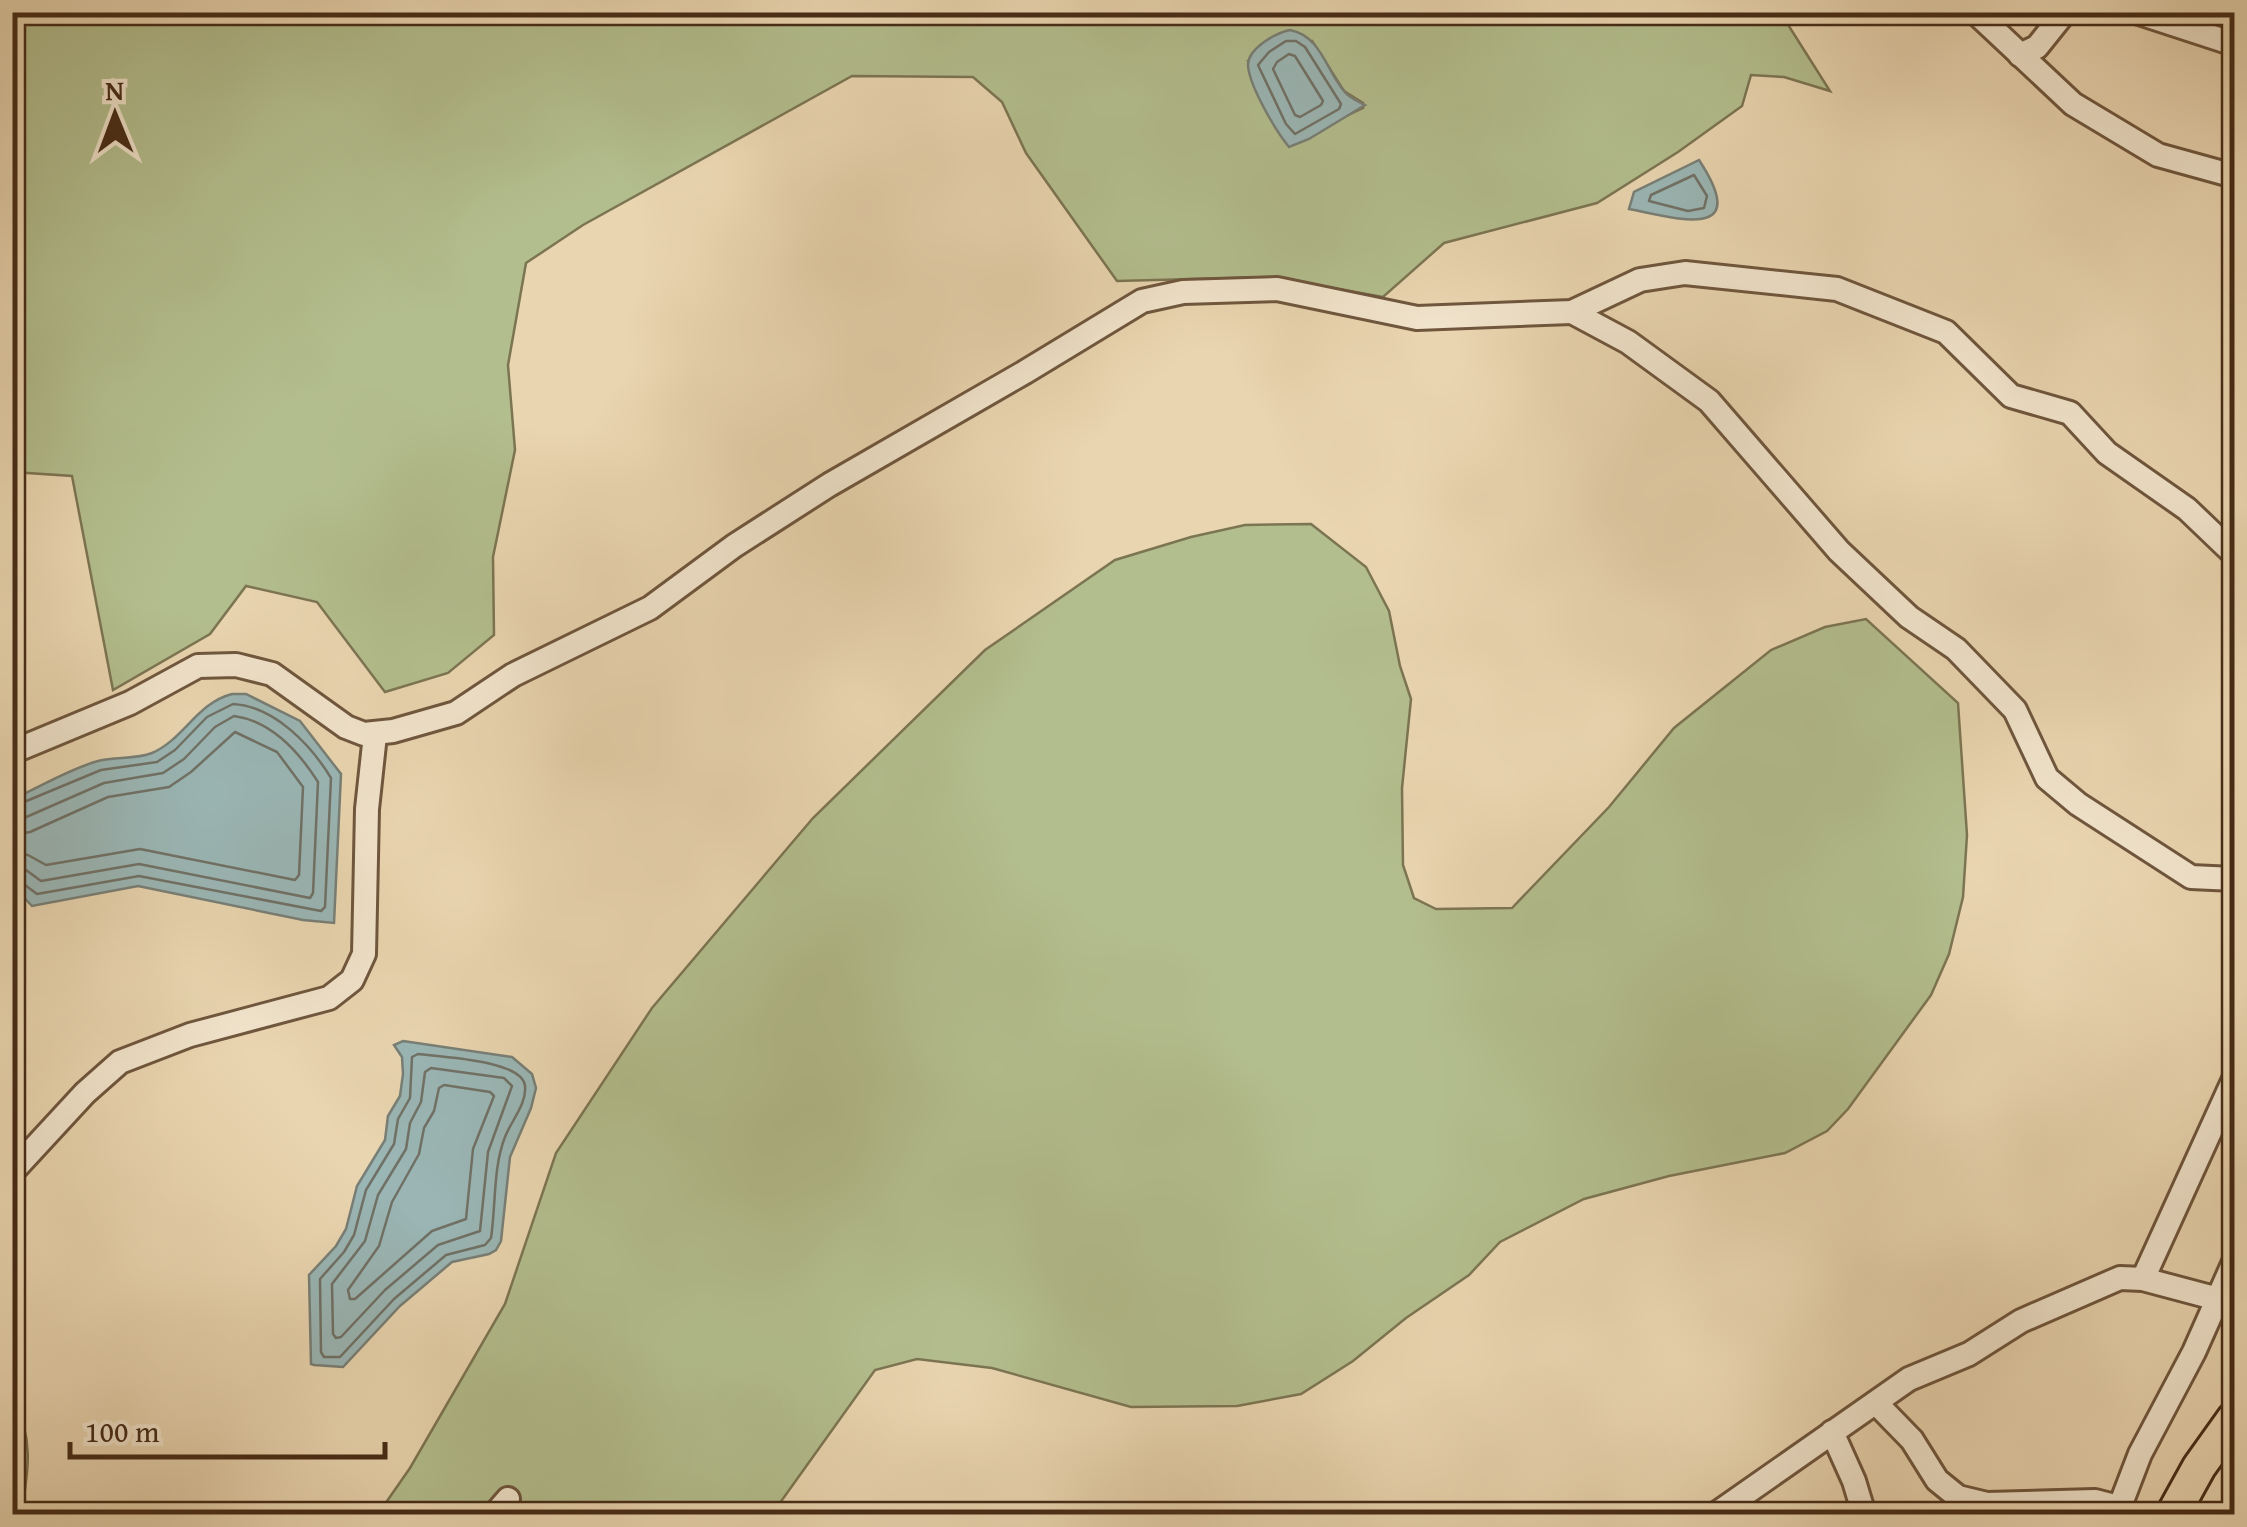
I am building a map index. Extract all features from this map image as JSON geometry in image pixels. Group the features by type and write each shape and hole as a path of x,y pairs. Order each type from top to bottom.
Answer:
{"highway":[{"path":"2174,1514 2199,1467 2234,1418"}],"street":[{"path":"1975,12 2074,104 2158,155 2234,176"},
{"path":"2020,55 2037,47 2065,12"},
{"path":"2136,12 2198,22 2234,44"},
{"path":"12,752 130,704 198,666 236,665 272,674 346,727 375,735 456,713 513,675 650,608 734,546 829,486 1142,301 1183,292 1277,289 1417,318 1572,312 1640,280 1686,273 1837,289 1946,332 2011,396 2070,413 2107,453 2187,509 2234,554"},
{"path":"1572,312 1628,342 1709,401 1839,551 1909,616 1956,648 2015,710 2047,778 2078,804 2191,877 2234,879"},
{"path":"12,1172 85,1093 120,1062 190,1035 329,998 352,980 364,954 368,809 375,735"},
{"path":"2143,1279 2234,1079"},
{"path":"1876,1403 1912,1440 1938,1480 1958,1497 1987,1504 2095,1501 2118,1511 2140,1454 2194,1352 2234,1262"},
{"path":"1716,1514 1909,1379 1969,1354 2021,1321 2120,1278 2143,1279 2218,1299"},
{"path":"1832,1432 1854,1480 1864,1514"}],"green space":[{"path":"1780,12 1830,91 1784,77 1751,75 1742,106 1597,203 1444,243 1383,297 1271,277 1117,281 1026,153 1002,102 973,77 852,76 583,225 526,263 508,365 515,450 493,557 494,635 448,673 385,692 317,602 246,586 210,634 113,690 72,476 13,472 12,13","holes":["1312,41 1344,91 1363,103 1363,108 1346,116 1255,87 1248,61"]},
{"path":"1311,524 1366,567 1389,611 1411,699 1402,788 1403,865 1414,898 1436,909 1512,908 1609,807 1674,728 1771,650 1825,627 1866,619 1958,703 1967,835 1963,897 1949,954 1931,995 1848,1109 1827,1131 1785,1153 1669,1176 1584,1199 1500,1242 1469,1275 1353,1361 1301,1394 1237,1406 1131,1407 992,1368 917,1359 875,1370 772,1514 378,1514 410,1468 505,1304 556,1153 652,1008 813,818 985,650 1115,560 1245,525"},
{"path":"12,1396 27,1440 21,1514 13,1514"}],"water":[{"path":"1290,30 1316,46 1346,93 1365,105 1289,147 1258,96 1248,65 1258,47"},
{"path":"1699,160 1713,186 1717,203 1713,214 1703,219 1687,219 1629,209 1634,192"},
{"path":"232,694 246,694 300,721 341,774 334,923 138,886 32,906 13,886 13,799 87,764 152,753 209,705"},
{"path":"403,1041 512,1057 532,1074 536,1088 510,1157 501,1241 489,1254 452,1262 400,1306 343,1367 314,1365 309,1275 346,1229 357,1186 385,1140 388,1116 400,1096 403,1074 402,1057 394,1045"}]}
